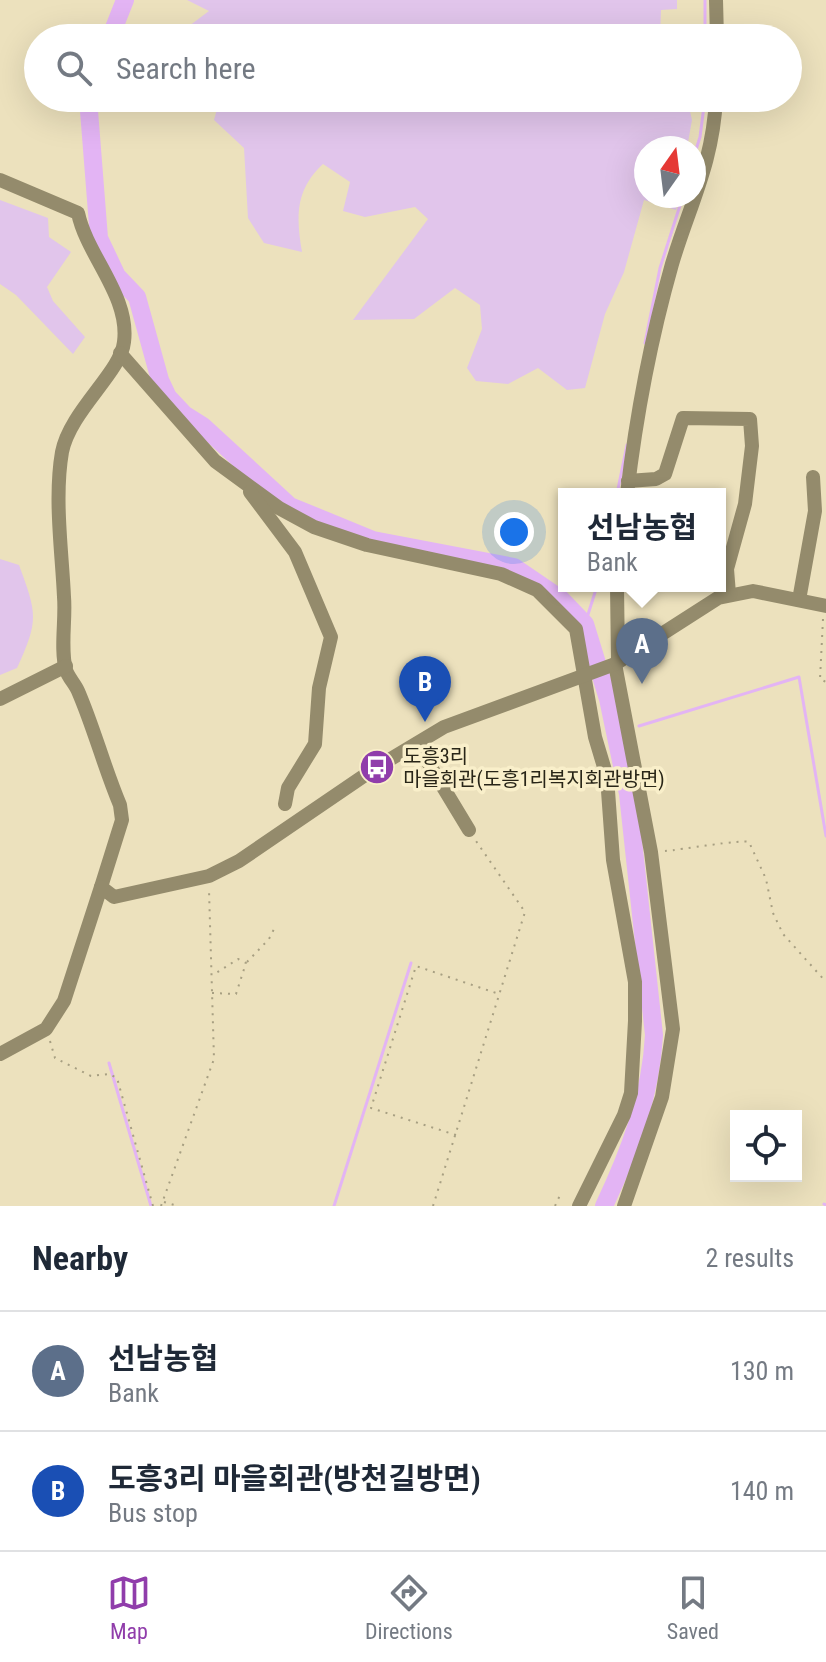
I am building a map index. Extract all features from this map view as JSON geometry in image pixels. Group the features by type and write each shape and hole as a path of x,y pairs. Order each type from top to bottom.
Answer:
{"street":[{"path":"716,0 717,24"},
{"path":"715,112 711,154 671,270 628,488 665,474 683,418 750,419 752,446 745,504 727,569 729,594"},
{"path":"0,180 78,213 81,228 113,291 123,320 124,344 84,403 62,452 59,552 66,666 120,805 122,820 73,980 46,1029 0,1054"},
{"path":"120,353 215,461 279,508 333,534 367,545 501,574 537,590 576,629 587,675 595,737 607,777 613,860 635,982 631,1093 624,1115 579,1206"},
{"path":"799,600 815,511 813,477"},
{"path":"245,485 295,552 331,637 319,688 315,744 288,788 285,804"},
{"path":"101,887 114,897 209,876 239,861 374,769 417,744 474,715 614,664 729,594 753,591 825,606"},
{"path":"617,592 614,664 651,852 673,1029 662,1097 624,1206"},
{"path":"0,699 66,666"},
{"path":"417,744 469,830"}],"path":[{"path":"825,606 820,679 826,682"},
{"path":"433,1206 525,912 469,830"},
{"path":"651,852 710,848 741,838 749,842 766,879 773,913 783,934 826,982"},
{"path":"178,1206 162,1204 214,1059 209,876"},
{"path":"212,993 236,994 246,963 269,939 275,927"},
{"path":"212,976 238,959 246,963"},
{"path":"456,1135 371,1108 416,966 500,994"},
{"path":"46,1029 55,1058 91,1076 109,1074 117,1078 153,1206"},
{"path":"555,1206 561,1193"}],"shaded area":[{"path":"187,0 677,0 677,9 661,10 660,24 192,24 209,11"},
{"path":"216,112 690,112 692,120 689,136 634,136 634,208 642,208 624,272 605,314 585,388 567,390 538,368 508,384 476,381 467,368 482,329 480,305 455,288 414,319 353,320 428,219 415,207 365,217 343,211 350,182 323,164 302,194 299,227 302,252 264,243 248,218 244,148 214,120"},
{"path":"0,200 48,218 49,237 71,252 47,287 53,301 85,337 73,354 16,295 0,284"},
{"path":"0,559 19,565 33,617 29,639 17,668 0,675"}],"waterway":[{"path":"116,24 125,0"},
{"path":"705,0 705,24"},
{"path":"89,112 99,238 117,276 137,297 160,380 168,397 184,414 203,426 290,506 373,540 514,567 561,599 585,624 608,699 628,794 654,1035 649,1079 638,1122 604,1206"},
{"path":"700,136 703,112"},
{"path":"645,343 660,268 679,208"},
{"path":"618,488 627,445"},
{"path":"585,624 595,592"},
{"path":"639,726 799,677 826,836"},
{"path":"334,1206 411,963"},
{"path":"109,1063 151,1206"}],"place":[{"name":"선남농협","path":"642,684"},
{"name":"도흥3리 마을회관(방천길방면)","path":"425,722"},
{"name":"도흥3리 마을회관(도흥1리복지회관방면)","path":"377,767"}]}
